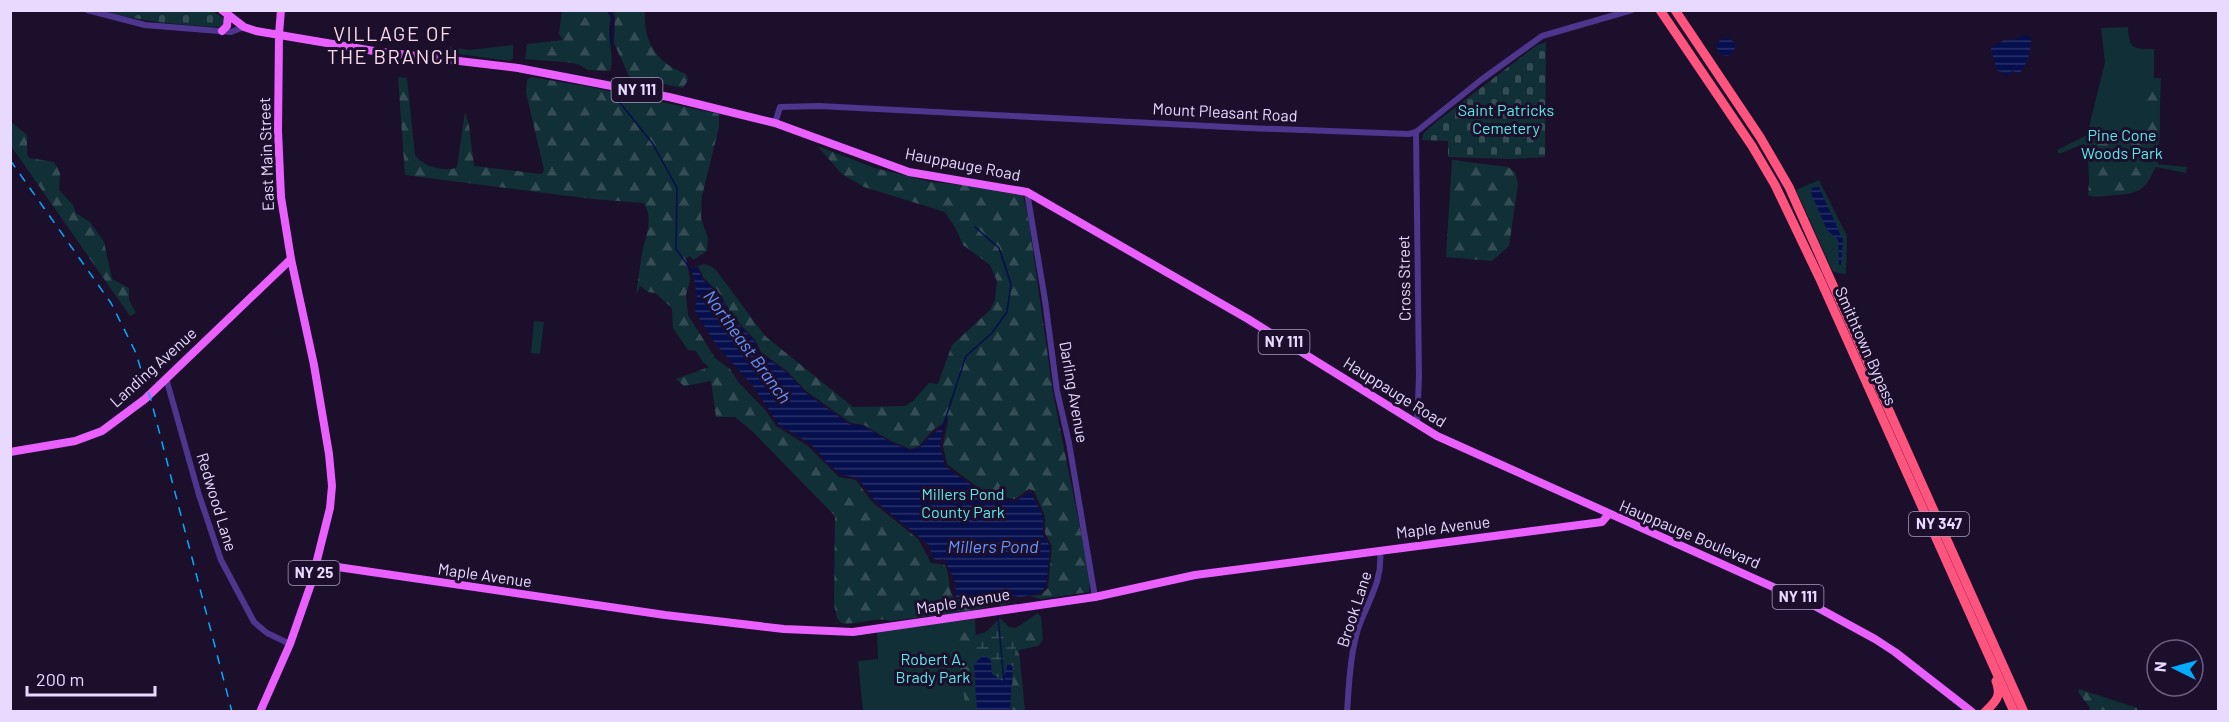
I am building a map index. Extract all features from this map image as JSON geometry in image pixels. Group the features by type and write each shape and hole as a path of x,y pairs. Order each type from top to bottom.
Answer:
{"highway":[{"name":"Smithtown Bypass","path":"1660,10 1748,139 1775,185 1819,277 2014,711"},
{"name":"Smithtown Bypass","path":"1675,10 1751,123 1783,176 2024,711"},
{"path":"1985,711 1996,701 1999,691 1987,658 1988,653"}],"main road":[{"name":"East Main Street","path":"281,10 279,173 282,210 314,365 332,486 330,508 317,564"},
{"path":"222,31 227,26 225,13"},
{"path":"225,13 244,27"},
{"name":"Hauppauge Road","path":"244,27 374,51 462,60 572,77 696,103 775,123 909,172 1027,192 1248,319 1437,436 1544,486"},
{"name":"Landing Avenue","path":"10,452 75,441 102,431 145,399 291,259"},
{"name":"Hauppauge Boulevard","path":"1544,486 1811,604 1890,648 1972,711"},
{"name":"Maple Avenue","path":"317,564 665,615 784,629 853,632 1095,597 1195,575 1602,522 1608,515"},
{"name":"NY 25","path":"260,711 290,644 317,564"}],"street":[{"path":"87,10 134,24 231,32 244,27"},
{"path":"1416,132 1480,80 1542,36 1632,10"},
{"name":"Mount Pleasant Road","path":"775,123 780,107 819,106 1329,131 1409,134 1416,132"},
{"name":"Cross Street","path":"1416,132 1419,377 1417,424"},
{"name":"Darling Avenue","path":"1027,192 1045,300 1056,391 1078,493 1095,597"},
{"name":"Redwood Lane","path":"166,378 199,495 221,560 254,622 267,633 290,644"},
{"name":"Brook Lane","path":"1347,711 1354,645 1380,575 1380,550"}],"green space":[{"path":"103,11 213,11 226,20 221,27 191,25 147,20"},
{"path":"562,11 607,11 611,18 609,32 612,65 610,71 588,70 578,64 564,62 525,59 527,44 563,40 559,34"},
{"path":"613,11 645,11 649,41 659,57 686,74 688,80 683,88 650,81 648,78 643,80 629,76 614,43 615,17"},
{"name":"Pine Cone Woods Park","path":"2128,27 2131,44 2141,49 2154,49 2154,78 2161,78 2158,164 2187,167 2186,173 2156,167 2146,184 2124,193 2090,196 2088,161 2084,144 2059,154 2057,150 2087,135 2105,62 2101,28"},
{"name":"Saint Patricks Cemetery","path":"1546,42 1545,157 1511,159 1448,157 1448,141 1422,140 1424,133 1436,122 1537,45"},
{"path":"513,45 513,58 510,61 449,51 449,47 470,50"},
{"path":"398,77 407,78 415,155 428,165 441,169 457,167 465,112 469,125 474,166 541,174 544,170 526,92 527,80 531,77 719,114 719,127 702,196 701,218 708,238 707,251 693,260 690,256 686,258 690,280 686,295 688,315 715,358 730,369 776,426 808,446 839,477 856,480 872,502 918,539 931,563 945,565 951,593 954,597 967,601 1005,595 1010,597 1011,602 1001,606 994,603 994,605 970,611 890,621 841,623 837,618 834,604 835,516 751,430 735,417 716,417 711,381 684,386 676,379 709,367 696,351 688,350 673,328 672,308 655,293 648,292 640,286 636,295 649,221 647,209 643,203 592,199 405,175"},
{"path":"2154,80 2159,80 2160,138 2155,167 2150,179 2142,188 2133,193 2098,197 2088,195 2090,170 2087,145 2106,139 2142,138 2145,128 2139,105 2140,98"},
{"path":"11,122 27,135 29,158 54,162 60,173 59,190 73,205 76,213 90,222 104,242 112,279 129,288 129,300 136,313 130,316 11,146"},
{"path":"817,146 875,168 931,182 985,187 1023,195 1029,222 1053,393 1090,578 1089,592 1041,599 1029,596 1041,595 1048,588 1052,546 1045,533 1045,516 1034,491 1029,489 1015,499 988,495 947,464 943,446 949,415 944,423 934,429 918,447 910,449 864,425 851,423 806,391 788,372 761,352 755,340 732,315 721,295 704,278 698,266 703,264 716,270 765,336 853,407 905,406 913,401 929,383 938,384 952,345 990,310 995,300 997,281 990,265 963,245 945,212 864,187 842,174"},
{"path":"1452,160 1508,167 1515,172 1518,184 1509,246 1492,261 1446,257"},
{"path":"1819,180 1847,236 1846,274 1833,272 1796,190"},
{"path":"534,321 544,322 540,354 531,353"},
{"path":"1038,613 1041,617 1043,640 1038,646 1019,650 1025,711 1010,711 1013,666 974,664 977,711 966,711 955,631 965,627 976,635 986,632 1000,618 1009,627 1016,628"},
{"name":"Robert A. Brady Park","path":"975,619 979,711 863,711 858,661 878,659 877,631"},
{"path":"1000,625 1017,635 1010,711 979,711 973,651 979,640"},
{"path":"2079,689 2137,708 2137,711 2089,711 2090,708 2078,692"}],"water":[{"path":"2025,35 2031,38 2027,62 2019,74 2012,71 2006,77 2002,72 1997,71 1991,48 2004,40 2014,40"},
{"path":"1722,38 1730,38 1735,43 1733,54 1722,56 1717,51 1717,43"},
{"path":"1813,187 1819,187 1843,240 1841,266 1838,240 1827,230 1810,191"},
{"name":"Millers Pond","path":"696,266 703,280 720,295 731,316 754,341 759,352 787,373 807,394 851,425 864,426 890,442 909,450 919,448 943,427 940,446 945,466 988,497 1015,502 1030,491 1043,516 1043,535 1050,547 1046,586 1040,593 1021,597 1003,594 968,600 956,598 955,581 944,559 938,561 933,558 929,545 874,500 858,478 842,475 828,464 811,444 779,425 753,386 714,342 695,311 697,295 692,270"},
{"path":"984,655 991,661 992,674 1003,681 1008,662 1013,667 1010,711 977,711 974,664"}],"waterway":[{"path":"609,10 612,18 611,45"},
{"name":"Northeast Branch","path":"617,99 653,144 677,188 676,249 691,270"},
{"path":"942,429 966,356 992,333 1007,312 1011,284 999,248 975,227"},
{"name":"Northeast Branch","path":"998,617 1004,682"}],"railway":[{"path":"10,160 111,303 135,351 151,400 232,712"}],"district":[{"name":"VILLAGE OF THE BRANCH","path":"393,46"}],"park label":[{"name":"Millers Pond County Park","path":"963,503"}]}
